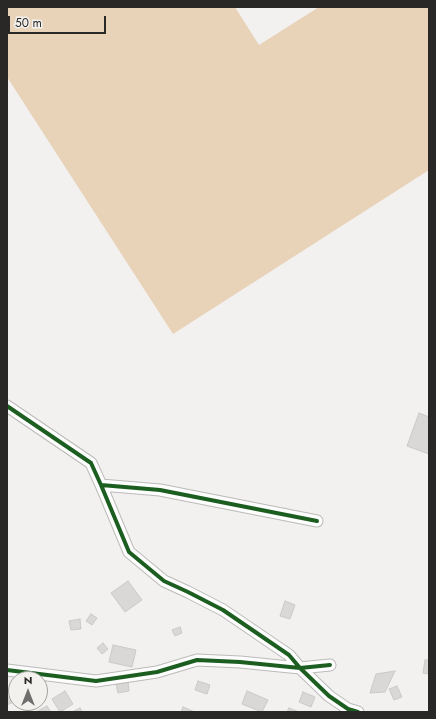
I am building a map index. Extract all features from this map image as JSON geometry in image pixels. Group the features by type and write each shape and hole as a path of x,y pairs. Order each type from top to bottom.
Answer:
{"street":[{"path":"7,406 91,463 129,552 164,582 188,592 229,614 289,655 300,668 329,696 348,709 358,712"},
{"path":"101,485 160,490 317,521"},
{"path":"7,670 96,682 157,672 197,660 240,662 300,668 330,664"}],"shaded area":[{"path":"7,7 235,7 259,45 319,7 429,7 429,170 173,334 7,77"}],"building":[{"path":"419,413 429,417 429,454 407,446"},
{"path":"128,581 142,600 125,612 111,593"},
{"path":"285,601 295,605 290,619 280,616"},
{"path":"91,614 97,618 92,625 86,621"},
{"path":"80,619 81,629 71,630 69,621"},
{"path":"180,627 182,633 175,636 172,630"},
{"path":"103,643 108,649 102,654 97,648"},
{"path":"113,645 136,650 132,667 109,662"},
{"path":"425,660 429,660 429,674 423,673"},
{"path":"395,671 385,692 370,693 376,674"},
{"path":"198,681 210,685 207,694 195,690"},
{"path":"128,682 129,691 118,693 116,684"},
{"path":"397,686 402,697 394,700 389,689"},
{"path":"65,691 73,704 60,712 52,699"},
{"path":"247,691 268,700 262,712 242,704"},
{"path":"303,692 315,697 311,707 299,702"},
{"path":"183,707 195,712 181,712"},
{"path":"48,708 51,712 36,712 48,711"},
{"path":"80,708 82,712 72,712"},
{"path":"289,708 299,712 287,712"}],"cycle path":[{"path":"7,406 91,463 101,485 160,490 317,521"},
{"path":"101,485 129,552 164,581 223,610 289,655 300,668 329,696 348,709 358,712"},
{"path":"7,670 96,681 157,672 197,660 240,662 300,668 330,665"}]}
